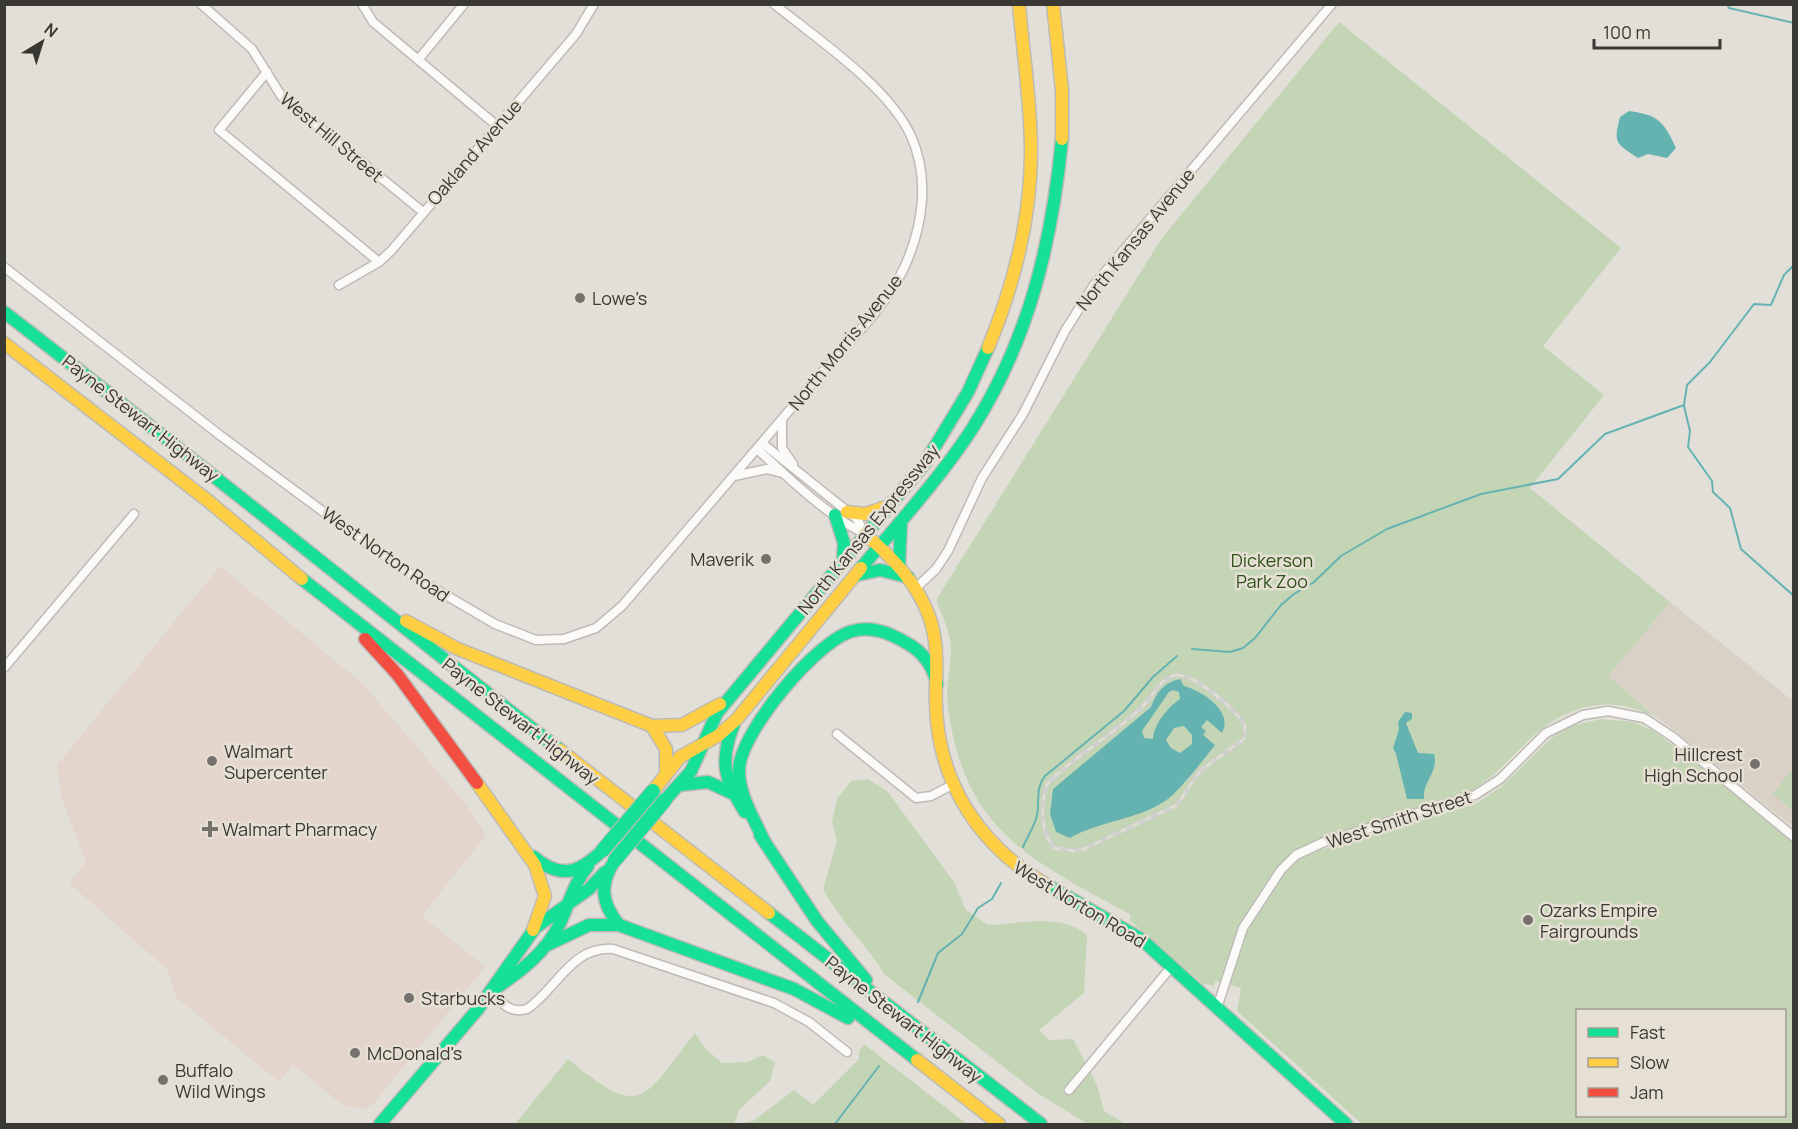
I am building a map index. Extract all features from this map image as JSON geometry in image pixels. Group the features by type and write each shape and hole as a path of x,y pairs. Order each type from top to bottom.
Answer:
{"main road":[{"name":"North Kansas Expressway","path":"380,1125 492,991 508,963 533,930 551,914 591,890 680,785 694,765 711,722 925,463 962,406 988,350 1008,293 1018,254 1031,155 1019,4"},
{"name":"North Kansas Expressway","path":"492,991 519,972 545,946 557,929 576,880 666,774 685,753 725,731 737,719 901,523 970,432 1009,364 1025,327 1043,271 1057,190 1063,120 1053,4"},
{"name":"Payne Stewart Highway","path":"4,312 220,479 354,590 1041,1125"},
{"name":"Payne Stewart Highway","path":"4,343 207,500 337,608 999,1125"},
{"path":"843,560 841,513 865,514 889,506"},
{"path":"857,575 880,570 907,577 901,523"},
{"name":"West Norton Road","path":"865,534 881,547 907,577 934,633 939,735 952,785 978,828 1012,864 1039,882 1125,928 1172,966 1346,1125"},
{"path":"354,590 458,648 652,726 682,725 729,699"},
{"path":"337,608 397,674 525,849 542,879 545,891 543,907 533,930"},
{"path":"765,843 742,785 739,771 742,749 757,723 825,644 856,630 885,631 898,636 927,658 937,684"},
{"path":"737,719 725,745 723,759 724,773 734,794 838,951 906,1021"},
{"path":"652,726 666,749 666,774"},
{"path":"680,785 696,780 711,781 734,794"},
{"path":"525,849 550,870 570,872 588,866"},
{"path":"606,872 603,899 606,908 620,925"},
{"path":"545,946 582,925 597,922 620,925 794,989 899,1048"}],"street":[{"name":"West Hill Street","path":"201,4 246,42 282,97 423,212"},
{"path":"362,4 373,22 496,125"},
{"path":"418,60 464,4"},
{"name":"Oakland Avenue","path":"339,285 379,262 576,34 594,4"},
{"name":"North Morris Avenue","path":"760,446 892,290 908,260 919,224 922,188 918,156 906,126 894,110 866,81 774,4"},
{"name":"North Kansas Avenue","path":"907,577 936,569 948,551 982,478 1023,414 1074,315 1105,271 1332,4"},
{"path":"267,72 219,130 379,262"},
{"name":"West Norton Road","path":"4,267 221,436 352,533 441,593 518,635 536,640 564,639 581,635 603,623 622,606 760,446"},
{"path":"782,420 782,448 798,472"},
{"name":"West Norton Road","path":"760,446 798,472 865,534"},
{"name":"West Norton Road","path":"760,446 782,473 841,513"},
{"path":"734,476 767,469 782,473"},
{"path":"4,668 134,514"},
{"name":"West Smith Street","path":"1217,1008 1247,920 1281,870 1296,855 1324,842 1475,795 1500,779 1552,729 1582,715 1608,711 1635,715 1664,730 1794,837"},
{"path":"837,734 916,798 931,796 952,785"},
{"path":"492,991 508,1008 523,1010 538,1000 578,958 596,950 618,950 774,1003 809,1022 847,1052"},
{"path":"1069,1090 1172,966"}],"shaded area":[{"path":"220,566 363,684 467,806 486,835 422,916 485,967 373,1104 364,1109 349,1107 339,1102 293,1064 279,1082 176,997 168,970 69,883 86,862 61,797 57,765"},
{"name":"Hillcrest High School","path":"1670,602 1793,701 1793,827 1607,676"}],"green space":[{"name":"Dickerson Park Zoo","path":"1339,22 1621,248 1543,346 1604,395 1530,488 1670,602 1608,676 1656,717 1619,705 1585,707 1569,713 1538,732 1490,778 1466,793 1321,839 1310,853 1476,804 1502,786 1553,737 1567,727 1601,719 1633,722 1652,730 1688,756 1793,843 1793,1124 1362,1124 1237,1011 1241,988 1216,981 1213,986 1202,983 1129,920 1131,916 1128,913 1032,857 1007,836 986,812 969,784 956,749 947,700 951,648 936,600 1162,238"},
{"path":"1793,768 1793,811 1773,794"},
{"path":"868,779 888,792 954,882 966,910 988,925 1053,921 1076,928 1087,935 1084,993 1039,1030 1049,1040 1073,1039 1097,1085 1104,1111 1125,1124 1088,1124 1040,1095 885,975 837,912 823,889 837,841 832,822 837,799 851,781"},
{"path":"695,1033 706,1049 722,1063 748,1062 763,1055 775,1062 770,1081 739,1110 734,1124 515,1124 568,1059 612,1091 627,1096 640,1094 651,1087 663,1074"},
{"path":"864,1044 967,1124 734,1124 753,1121 794,1090 813,1105 859,1059 859,1051"}],"water":[{"path":"1629,111 1654,118 1664,126 1676,148 1667,158 1648,154 1638,158 1621,146 1617,138 1620,117"},
{"path":"1180,679 1184,686 1199,692 1214,703 1224,717 1225,725 1222,733 1207,720 1201,727 1206,731 1203,735 1215,745 1191,775 1165,801 1154,807 1081,832 1070,838 1056,832 1050,814 1053,789 1151,707 1161,689","holes":["1173,690 1179,692 1180,699 1162,716 1153,739 1144,738 1142,731 1169,692","1184,726 1192,735 1192,744 1180,753 1171,748 1166,740 1174,728"]},
{"path":"1405,712 1412,713 1412,719 1406,723 1418,753 1434,754 1433,772 1425,787 1424,799 1407,799 1393,748 1399,729 1398,722"}],"waterway":[{"path":"1727,4 1729,8 1794,23"},
{"path":"1192,649 1230,652 1243,648 1255,638 1281,605 1294,594 1314,582 1341,556 1387,529 1481,494 1558,479 1605,434 1684,405 1687,385 1710,362 1754,304 1771,305 1784,275 1794,265"},
{"path":"1684,406 1690,431 1688,447 1712,481 1713,492 1730,508 1741,549 1794,596"},
{"path":"1023,847 1036,819 1040,787 1045,776 1124,711 1153,677 1177,656"},
{"path":"918,1002 938,953 962,934 978,908 992,899 1001,883"},
{"path":"835,1124 879,1066"}],"railway":[{"path":"1177,675 1195,681 1224,702 1245,726 1244,739 1200,771 1177,805 1084,849 1074,851 1054,848 1046,834 1043,816 1045,790 1048,783 1140,709 1160,684 1177,675"}],"traffic: fast":[{"path":"861,568 919,500 960,447 992,395 1009,361 1035,289 1044,253 1052,215 1062,139"},
{"path":"4,312 560,750"},
{"path":"665,800 691,771 717,713 925,463 968,392 988,348"},
{"path":"835,515 844,543 843,560"},
{"path":"899,566 901,523"},
{"path":"857,575 880,570 908,577"},
{"path":"302,579 917,1060"},
{"path":"765,843 742,790 739,771 742,755 765,713 801,669 820,651 853,631 867,629 880,631 905,642 922,654 930,665 937,684"},
{"path":"734,724 726,749 726,770 732,790 745,812"},
{"path":"680,785 708,782 734,794"},
{"path":"603,850 653,791"},
{"path":"615,860 665,800"},
{"path":"760,835 817,921 866,980"},
{"path":"534,857 553,869 570,871 586,864 603,850"},
{"path":"615,860 606,877 604,893 609,909 619,925"},
{"path":"496,988 523,968 554,935 579,880 588,866"},
{"path":"380,1124 478,1009 535,928 589,889 605,872"},
{"path":"1047,885 1141,939 1346,1124"},
{"path":"769,913 1041,1124"},
{"path":"545,946 589,925 619,925 794,989 848,1018"}],"traffic: slow":[{"path":"988,348 1013,276 1028,202 1031,133 1019,4"},
{"path":"1053,4 1062,90 1062,139"},
{"path":"4,343 207,500 302,579"},
{"path":"847,512 865,514 886,507"},
{"path":"865,534 903,571 918,592 929,616 936,650 936,707 939,735 945,762 955,788 984,833 1002,852 1023,870 1047,885"},
{"path":"653,791 680,757 719,735 737,719 861,568"},
{"path":"406,621 458,649 652,726 682,725 720,704"},
{"path":"652,726 666,749 666,774"},
{"path":"560,750 769,913"},
{"path":"477,783 535,865 545,896 533,930"},
{"path":"917,1060 999,1124"}],"traffic: jam":[{"path":"365,639 397,674 477,783"}],"place":[{"name":"Lowe's","path":"580,298"},
{"name":"Maverik","path":"766,559"},
{"name":"Walmart Supercenter","path":"212,761"},
{"name":"Hillcrest High School","path":"1755,764"},
{"name":"Walmart Pharmacy","path":"210,829"},
{"name":"Ozarks Empire Fairgrounds","path":"1528,920"},
{"name":"Starbucks","path":"409,998"},
{"name":"McDonald's","path":"355,1053"},
{"name":"Buffalo Wild Wings","path":"163,1080"}]}
